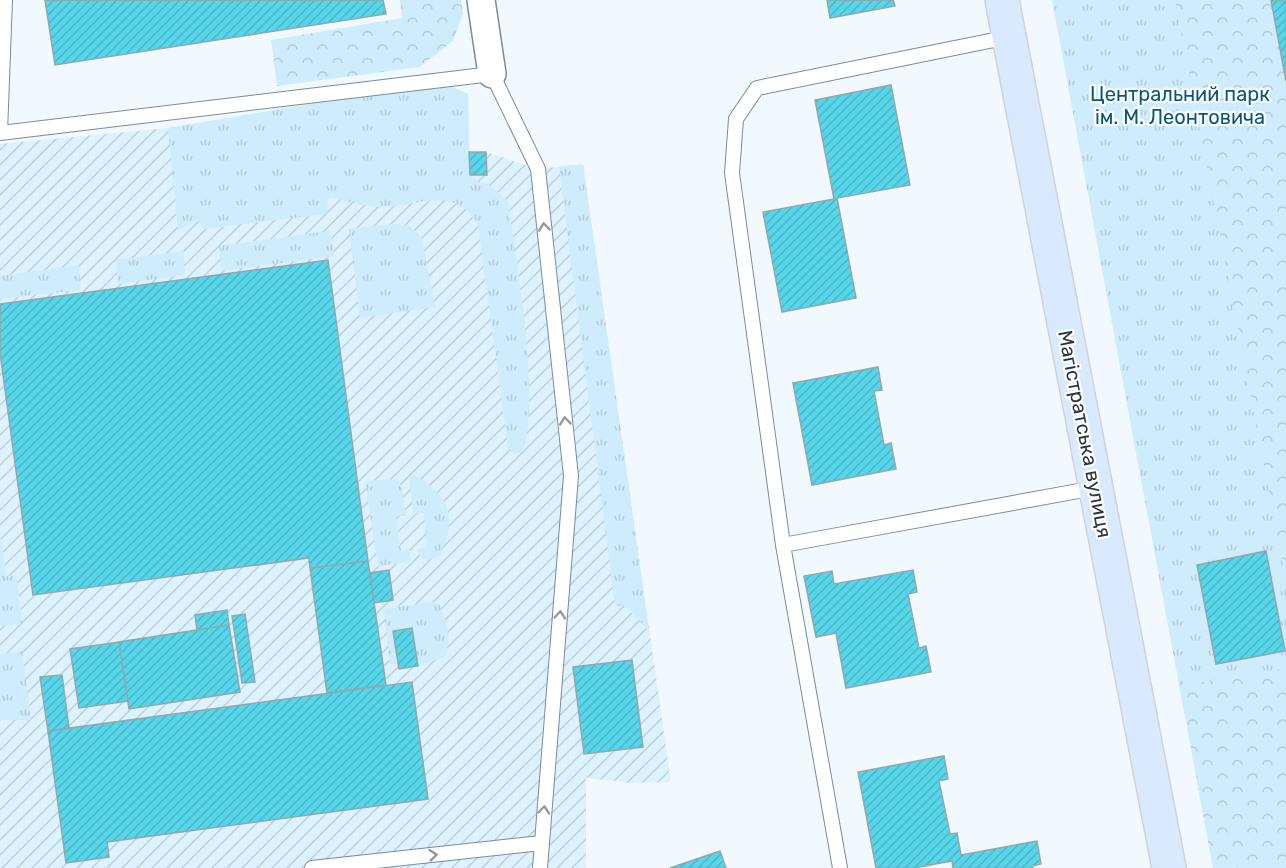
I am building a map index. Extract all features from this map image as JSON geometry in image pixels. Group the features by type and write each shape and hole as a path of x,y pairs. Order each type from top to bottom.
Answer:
{"main road":[{"name":"Магістратська вулиця","path":"1002,0 1169,868"}],"street":[{"path":"481,0 492,74"}],"lane":[{"path":"5,0 0,133 492,74 538,169 571,476 540,868"},
{"path":"840,868 783,545 732,173 736,119 757,88 1009,37"},
{"path":"783,545 1095,488"},
{"path":"312,868 541,843"}],"shaded area":[{"path":"441,82 468,94 469,152 486,152 538,169 583,164 671,782 630,783 586,778 586,868 0,868 0,144 168,128"}],"green space":[{"path":"400,0 461,0 463,14 453,41 420,67 277,86 271,40 402,18"},
{"name":"Центральний парк ім. М. Леонтовича","path":"1052,0 1286,0 1286,868 1213,868"},
{"path":"1175,0 1286,0 1286,581"},
{"path":"441,82 468,94 470,175 479,183 488,184 508,201 521,293 528,368 527,432 521,453 514,453 508,447 478,225 469,212 447,201 422,201 375,207 328,197 327,214 203,229 197,220 178,231 168,128"},
{"path":"583,164 649,631 626,607 615,605 559,167"},
{"path":"392,224 409,225 422,239 435,307 360,318 349,229"},
{"path":"330,231 334,256 222,271 219,246"},
{"path":"184,251 185,275 118,284 116,260"},
{"path":"79,265 80,290 0,299 0,276"},
{"path":"414,475 436,491 443,500 449,519 446,542 440,555 429,560 422,559 417,550 427,547 424,513 413,514 409,477"},
{"path":"397,479 402,487 406,515 396,517 401,551 410,550 410,562 378,566 365,481"},
{"path":"0,530 6,576 16,575 23,624 0,626"},
{"path":"432,602 439,604 446,624 448,643 445,657 418,666 411,628 393,631 399,664 390,664 384,609"},
{"path":"22,651 31,720 0,720 0,654"},
{"path":"1286,668 1286,868 1213,868 1180,686"}],"building":[{"path":"45,0 383,0 386,14 55,65"},
{"path":"827,0 893,0 895,6 830,18"},
{"path":"1271,0 1286,0 1286,81"},
{"path":"891,85 910,185 837,198 856,298 782,312 763,212 834,199 815,100"},
{"path":"469,152 486,152 487,175 470,175"},
{"path":"328,260 368,561 310,568 309,558 33,595 0,353 0,304"},
{"path":"878,367 882,390 874,391 884,445 891,443 896,469 812,485 793,383"},
{"path":"1266,551 1285,651 1216,664 1197,565"},
{"path":"368,561 386,685 327,693 310,568"},
{"path":"389,570 393,600 374,603 370,573"},
{"path":"913,570 917,592 908,594 919,648 926,646 931,672 846,688 836,633 816,637 804,576 832,571 834,584"},
{"path":"227,610 229,625 197,630 195,615"},
{"path":"245,614 255,682 242,683 232,616"},
{"path":"229,625 240,692 129,709 119,642"},
{"path":"412,628 418,666 399,669 393,631"},
{"path":"119,642 128,701 79,708 70,649"},
{"path":"632,660 643,747 584,754 573,667"},
{"path":"62,675 69,728 48,731 40,677"},
{"path":"412,682 428,799 107,842 109,857 66,863 48,731"},
{"path":"944,756 948,779 939,781 950,834 957,833 961,855 1037,841 1041,864 1032,866 1033,868 953,868 952,861 914,868 876,868 858,772"},
{"path":"720,851 726,868 670,868"}]}
